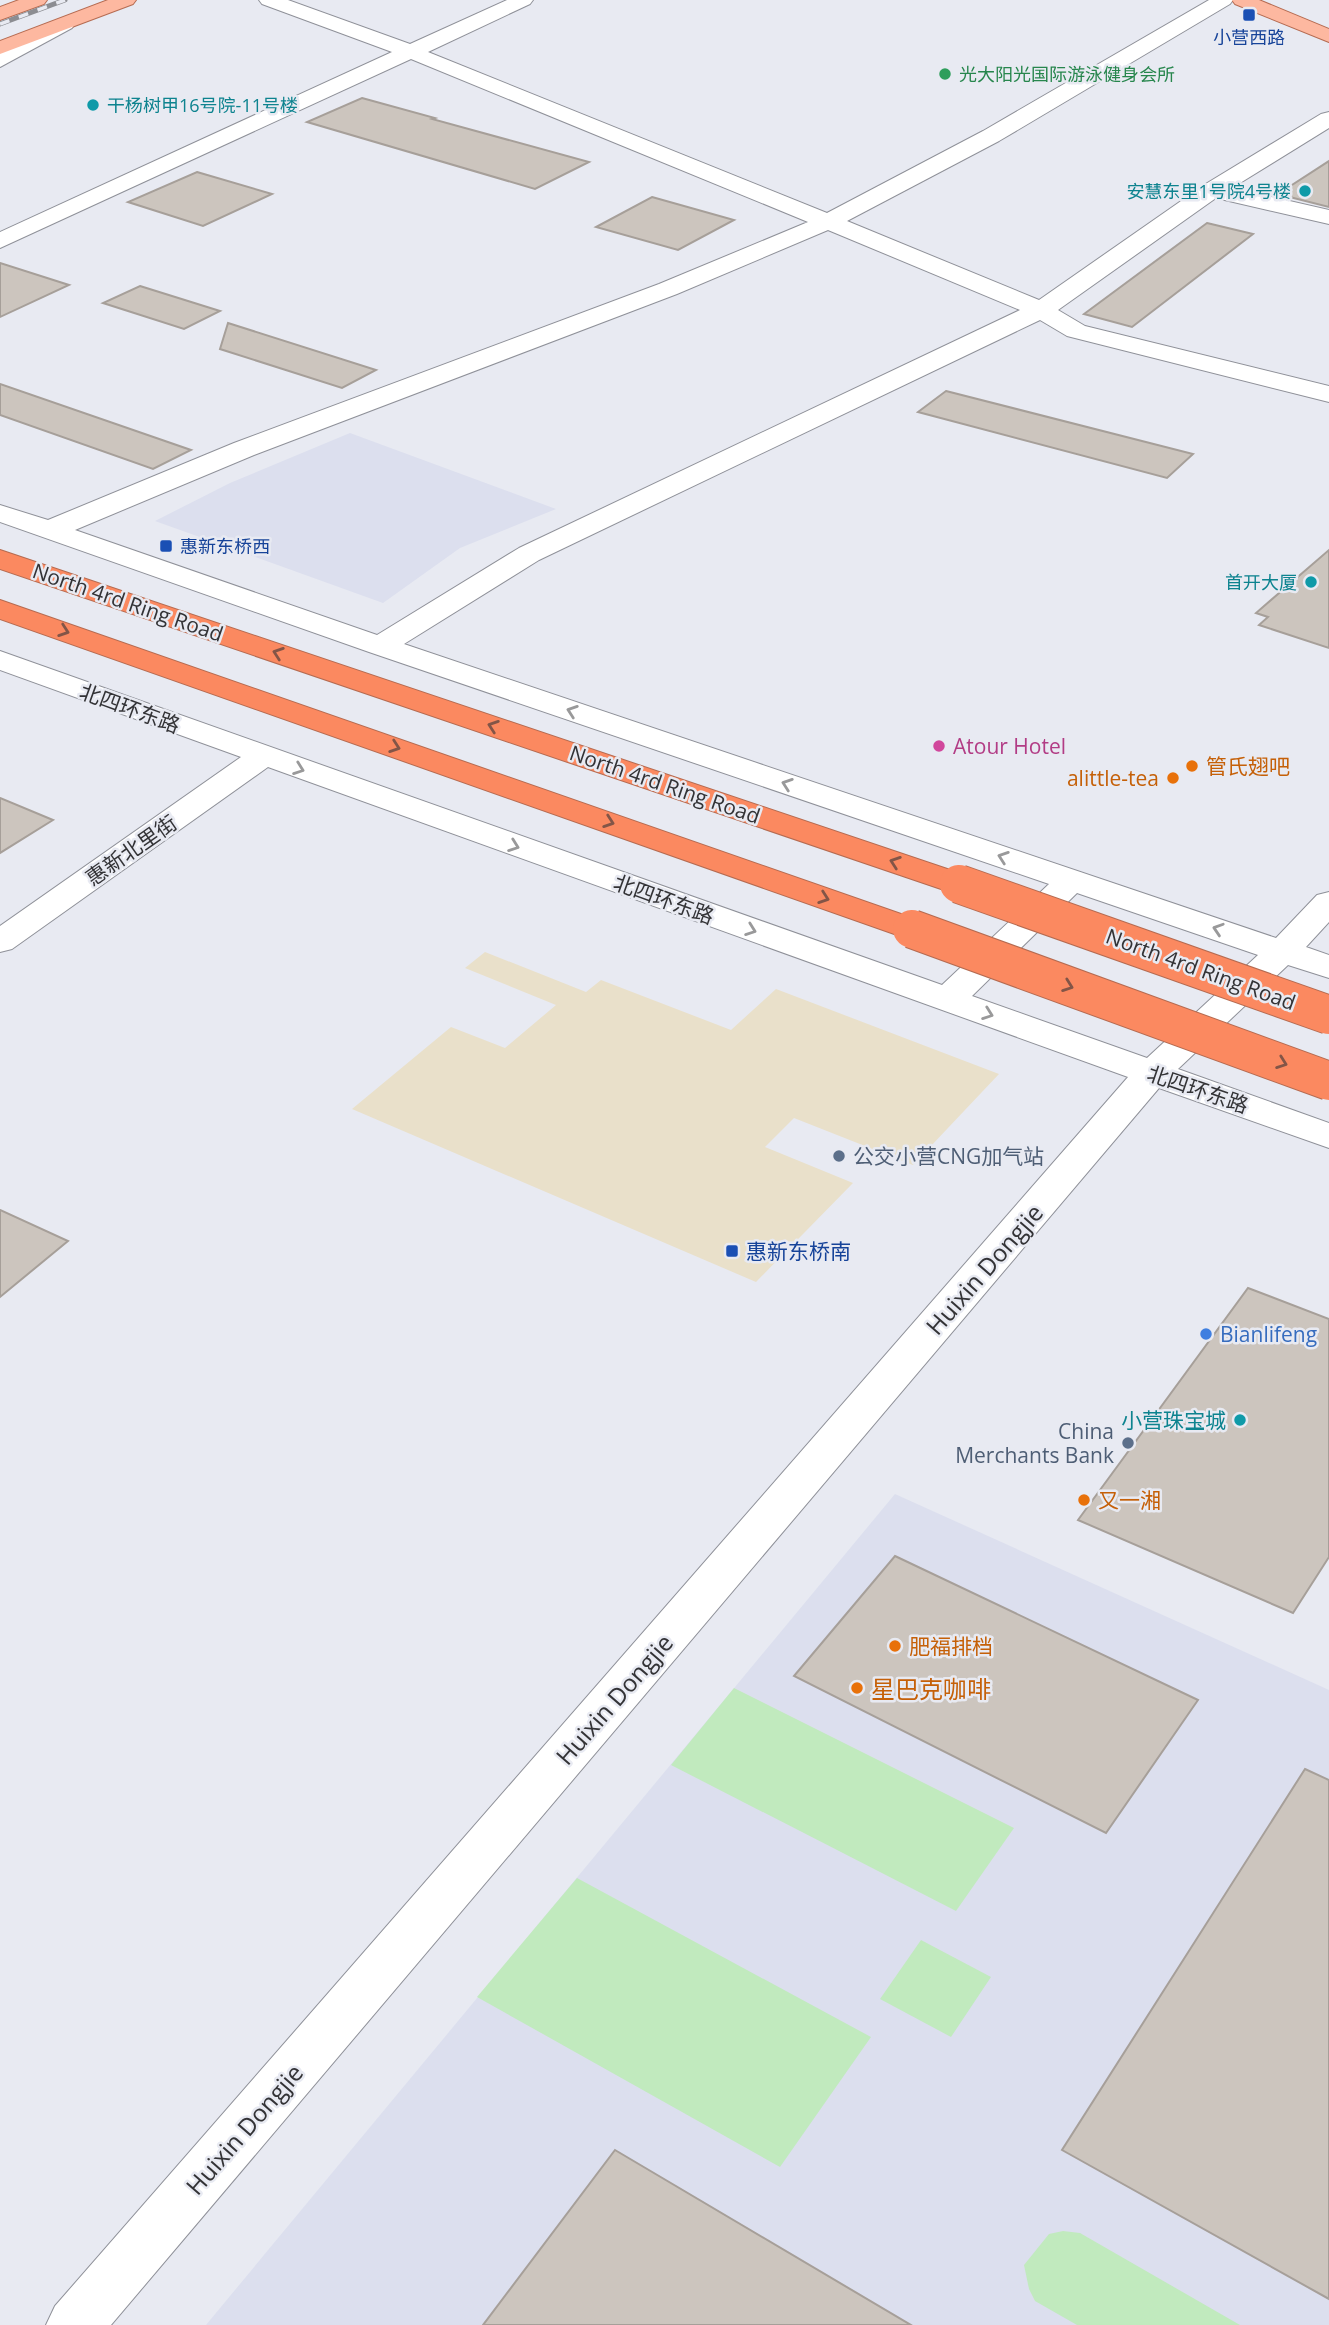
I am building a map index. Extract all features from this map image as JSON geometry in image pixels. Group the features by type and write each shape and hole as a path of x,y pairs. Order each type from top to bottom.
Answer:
{"highway":[{"name":"North 4rd Ring Road","path":"0,559 959,884 1329,1015"},
{"path":"0,609 912,929 1329,1081"}],"main road":[{"path":"0,14 37,0"},
{"path":"0,48 126,0"},
{"path":"1242,0 1329,36"},
{"path":"1277,0 1329,22"}],"street":[{"path":"269,0 411,52 828,222 1041,310 1076,331 1329,394"},
{"path":"0,241 523,0"},
{"path":"49,530 244,449 668,289 828,222 992,136 1223,0"},
{"path":"0,61 65,24"},
{"path":"380,646 529,554 1041,310 1212,190 1329,118"},
{"path":"1212,190 1329,216"},
{"path":"0,513 380,646 1283,951 1327,963"},
{"name":"北四环东路","path":"0,660 1329,1136"},
{"name":"惠新北里街","path":"0,942 262,756"},
{"path":"947,1000 1072,880"},
{"path":"1152,1073 1283,951 1329,902"},
{"path":"1152,1073 1327,963"},
{"name":"Huixin Dongjie","path":"75,2325 1152,1073"}],"shaded area":[{"path":"350,433 556,509 460,548 383,603 155,521 230,483"},
{"name":"惠新东桥南","path":"485,952 586,992 601,980 731,1030 776,989 999,1074 913,1165 794,1118 765,1147 853,1183 756,1282 352,1109 451,1027 505,1048 556,1005 465,968"},
{"path":"895,1494 1329,1690 1329,2325 206,2325"}],"green space":[{"path":"734,1688 1014,1828 956,1911 671,1765"},
{"path":"577,1878 871,2037 780,2167 477,1997"},
{"path":"921,1940 991,1977 951,2037 880,1999"},
{"path":"1063,2231 1080,2233 1240,2325 1077,2325 1035,2301 1029,2289 1024,2265 1049,2234"}],"building":[{"path":"362,98 589,162 535,189 307,122"},
{"name":"安慧东里1号院4号楼","path":"1329,161 1329,207 1278,194"},
{"path":"197,172 272,194 203,226 128,202"},
{"path":"652,197 734,220 678,250 596,227"},
{"path":"1207,223 1253,234 1132,327 1084,314"},
{"path":"0,263 69,285 0,317"},
{"path":"140,286 220,311 184,329 103,303"},
{"path":"228,323 376,370 342,388 220,349"},
{"path":"0,384 191,450 153,469 0,415"},
{"path":"946,391 1193,454 1167,478 918,412"},
{"name":"首开大厦","path":"1329,550 1329,648 1259,625 1268,617 1256,613"},
{"path":"0,798 53,820 0,853"},
{"path":"0,1210 68,1241 0,1297"},
{"name":"小营珠宝城","path":"1248,1288 1329,1319 1329,1557 1293,1613 1078,1520"},
{"path":"895,1556 1198,1700 1106,1833 794,1676"},
{"path":"1305,1769 1329,1780 1329,2299 1062,2150"},
{"path":"615,2150 911,2325 483,2325"}],"railway":[{"path":"0,24 65,0"}],"place":[{"name":"小营西路","path":"1249,15"},
{"name":"光大阳光国际游泳健身会所","path":"945,74"},
{"name":"干杨树甲16号院-11号楼","path":"93,105"},
{"name":"安慧东里1号院4号楼","path":"1305,191"},
{"name":"惠新东桥西","path":"166,546"},
{"name":"首开大厦","path":"1311,582"},
{"name":"Atour Hotel","path":"939,746"},
{"name":"管氏翅吧","path":"1192,766"},
{"name":"alittle-tea","path":"1173,778"},
{"name":"公交小营CNG加气站","path":"839,1156"},
{"name":"惠新东桥南","path":"732,1251"},
{"name":"Bianlifeng","path":"1206,1334"},
{"name":"小营珠宝城","path":"1240,1420"},
{"name":"China Merchants Bank","path":"1128,1443"},
{"name":"又一湘","path":"1084,1500"},
{"name":"肥福排档","path":"895,1646"},
{"name":"星巴克咖啡","path":"857,1688"}]}
